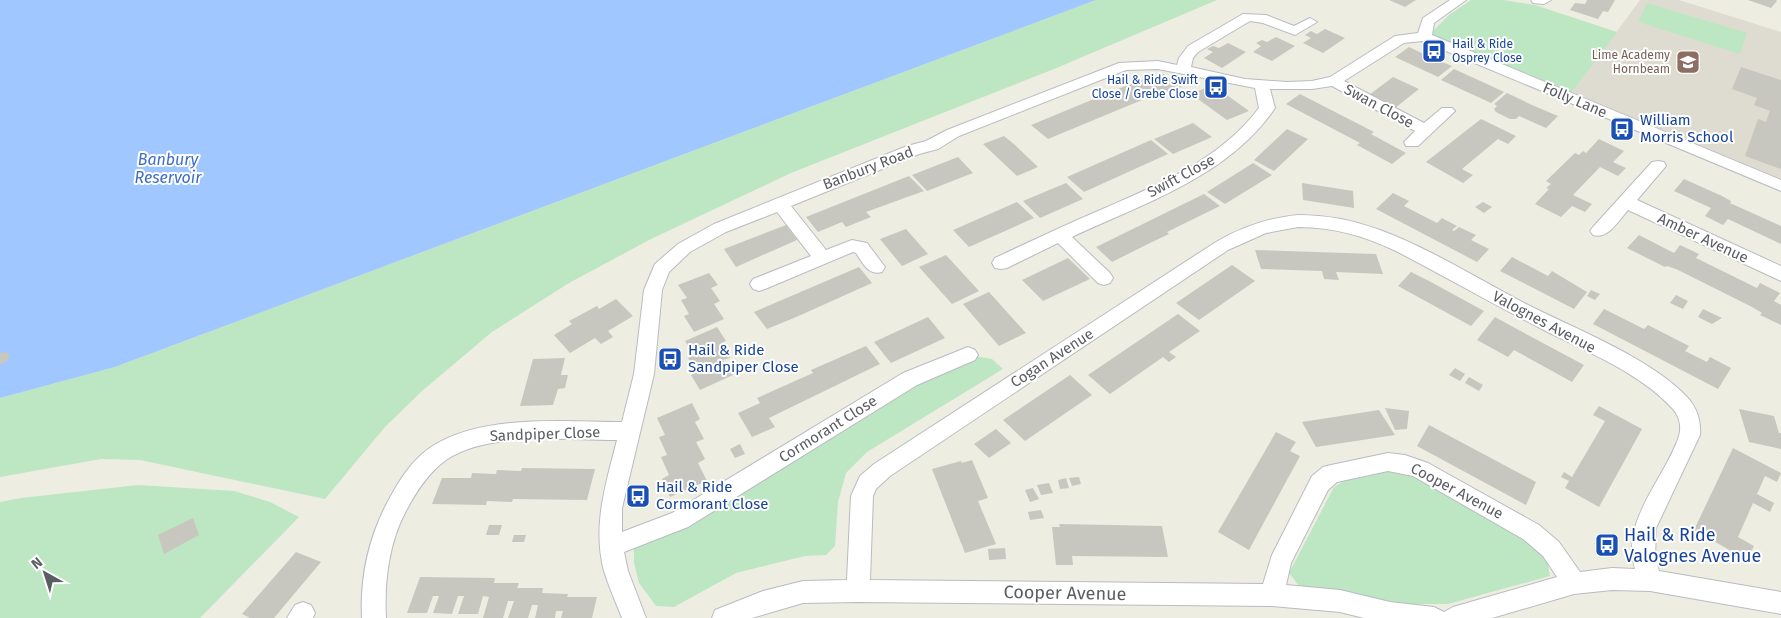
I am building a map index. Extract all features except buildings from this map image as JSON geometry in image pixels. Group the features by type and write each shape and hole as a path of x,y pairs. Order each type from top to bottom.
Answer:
{"street":[{"path":"1424,37 1428,22 1459,0"},
{"path":"1538,0 1544,0"},
{"path":"1183,69 1186,58 1193,50 1241,20 1257,17 1295,31 1310,22"},
{"name":"Banbury Road","path":"634,618 616,571 611,546 611,508 644,374 653,290 661,269 671,258 693,242 720,228 779,203 932,145 953,133 1124,66 1140,64 1183,69 1262,85 1312,85 1334,81 1400,38 1424,37"},
{"name":"Folly Lane","path":"1424,37 1781,186"},
{"name":"Swan Close","path":"1334,81 1424,130"},
{"name":"Swift Close","path":"1002,263 1182,178 1219,157 1259,121 1267,108 1262,85"},
{"name":"Swan Close","path":"1412,142 1447,111"},
{"path":"1600,231 1658,166"},
{"name":"Amber Avenue","path":"1626,202 1781,274"},
{"path":"779,203 822,258"},
{"name":"Valognes Avenue","path":"1222,246 1246,232 1269,224 1298,221 1326,222 1373,234 1392,241 1657,383 1679,402 1691,419 1690,435 1646,528 1643,558 1650,580"},
{"path":"1060,235 1104,278"},
{"path":"759,284 822,258 858,246 876,267"},
{"name":"Cogan Avenue","path":"858,591 862,496 868,484 882,470 1222,246"},
{"name":"Cormorant Close","path":"611,546 634,539 680,520 910,379 968,355"},
{"name":"Sandpiper Close","path":"374,618 375,584 385,531 402,495 418,472 447,448 468,439 514,432 629,431"},
{"name":"Cooper Avenue","path":"1272,595 1280,562 1320,483 1331,474 1388,462 1405,464 1420,469 1531,532 1551,550 1574,583"},
{"path":"1453,618 1574,583 1612,579 1650,580 1781,603"},
{"name":"Cooper Avenue","path":"724,618 763,602 803,592 858,591 1272,595 1340,601 1390,613 1434,618"}],"shaded area":[{"name":"Lime Academy Hornbeam","path":"1640,0 1679,0 1781,32 1781,179 1572,92"}],"green space":[{"path":"1096,0 1217,0 1054,69 791,173 651,239 569,283 492,332 422,391 385,427 325,499 140,460 101,459 0,477 0,398 115,367"},
{"path":"1471,0 1503,0 1535,5 1617,32 1572,92 1430,34 1449,15"},
{"path":"1647,3 1747,33 1740,54 1638,22"},
{"path":"968,355 992,359 1003,369 867,452 846,473 838,502 835,546 826,555 805,556 736,573 674,607 656,606 639,583 634,563 634,539"},
{"path":"1393,471 1417,478 1534,543 1546,554 1550,576 1448,604 1408,604 1299,586 1289,573 1334,487 1344,481"},
{"path":"138,485 234,491 270,502 299,517 200,618 0,618 0,502"}],"water":[{"name":"Banbury Reservoir","path":"0,0 1096,0 115,367 0,398"}],"place":[{"name":"Hail & Ride Osprey Close","path":"1434,51"},
{"name":"Lime Academy Hornbeam","path":"1688,62"},
{"name":"Hail & Ride Swift Close / Grebe Close","path":"1216,87"},
{"name":"William Morris School","path":"1622,129"},
{"name":"Hail & Ride Sandpiper Close","path":"670,359"},
{"name":"Hail & Ride Cormorant Close","path":"638,496"},
{"name":"Hail & Ride Valognes Avenue","path":"1607,545"}]}
